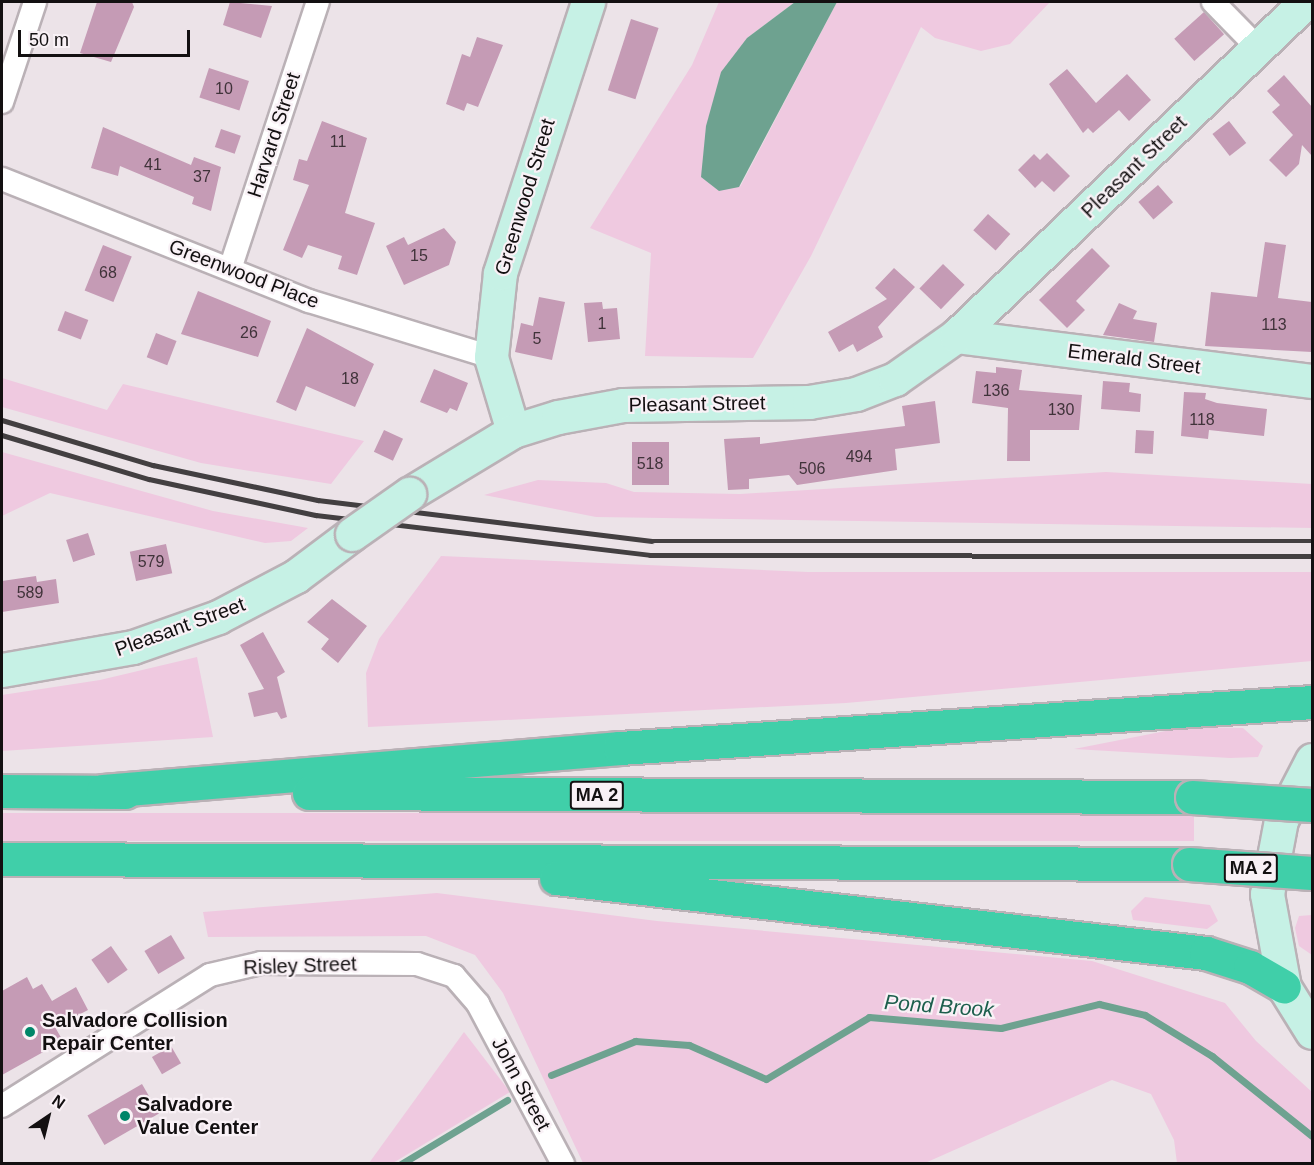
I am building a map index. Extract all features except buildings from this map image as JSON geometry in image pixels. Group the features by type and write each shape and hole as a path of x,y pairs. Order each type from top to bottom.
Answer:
{"highway":[{"path":"103,791 620,748 1312,702"},
{"name":"MA 2","path":"2,790 1192,797 1312,805"},
{"name":"MA 2","path":"2,859 1189,864 1312,873"},
{"path":"424,860 1206,953 1250,967 1284,987"}],"street":[{"path":"2,102 35,2"},
{"name":"Harvard Street","path":"230,269 318,2"},
{"name":"Greenwood Street","path":"513,431 491,357 509,236 588,2"},
{"path":"1213,2 1259,49"},
{"name":"Pleasant Street","path":"2,670 133,647 218,617 296,576 409,494 513,431 623,405 838,398 895,379 956,336 1259,49 1305,2"},
{"name":"Greenwood Place","path":"2,179 309,301 491,357"},
{"name":"Emerald Street","path":"956,336 1312,381"},
{"path":"1312,760 1281,820 1270,861 1268,922 1284,987 1312,1032"},
{"name":"Risley Street","path":"2,1106 197,982 226,970 261,963 417,964 454,976 478,1004"},
{"name":"John Street","path":"478,1004 563,1164"}],"shaded area":[{"path":"719,2 795,2 747,38 740,187 837,2 1050,2 1010,44 981,51 935,38 921,27 811,256 753,358 645,356 651,253 590,228 692,65"},
{"path":"795,2 837,2 739,187 719,191 701,177 706,126 721,72 747,38"},
{"path":"2,378 107,410 123,384 364,441 331,484 201,463 2,407"},
{"path":"2,452 213,511 308,528 291,541 265,543 50,493 2,516"},
{"path":"1106,472 1312,484 1312,528 596,517 484,495 538,480 606,483 634,492 740,494"},
{"path":"441,556 808,572 1312,572 1312,661 846,703 368,727 366,673 379,639"},
{"path":"197,657 213,737 2,751 2,695 100,680"},
{"path":"1186,727 1243,728 1263,746 1258,757 1230,758 1074,749"},
{"path":"2,813 1194,813 1194,841 2,841"},
{"path":"437,893 657,921 1092,961 1225,1003 1256,1041 1312,1092 1312,1163 1177,1163 1174,1140 1151,1094 1112,1080 925,1163 583,1163 503,993 475,955 426,936 208,937 203,912"},
{"path":"1145,897 1210,905 1218,921 1207,929 1133,920 1131,911"},
{"path":"1312,915 1312,955 1299,946 1295,928 1299,916"},
{"path":"464,1032 510,1092 393,1163 369,1163"}],"waterway":[{"name":"Pond Brook","path":"551,1075 635,1041 689,1045 766,1079 869,1017 1001,1028 1099,1004 1145,1015 1212,1056 1312,1136"},
{"name":"Pond Brook","path":"401,1164 507,1100"}],"railway":[{"path":"2,420 153,465 318,500 651,541 1312,541"},
{"path":"2,435 149,479 316,515 650,555 1312,556"}],"place":[{"name":"Salvadore Collision Repair Center","path":"30,1032"},
{"name":"Salvadore Value Center","path":"125,1116"}]}
